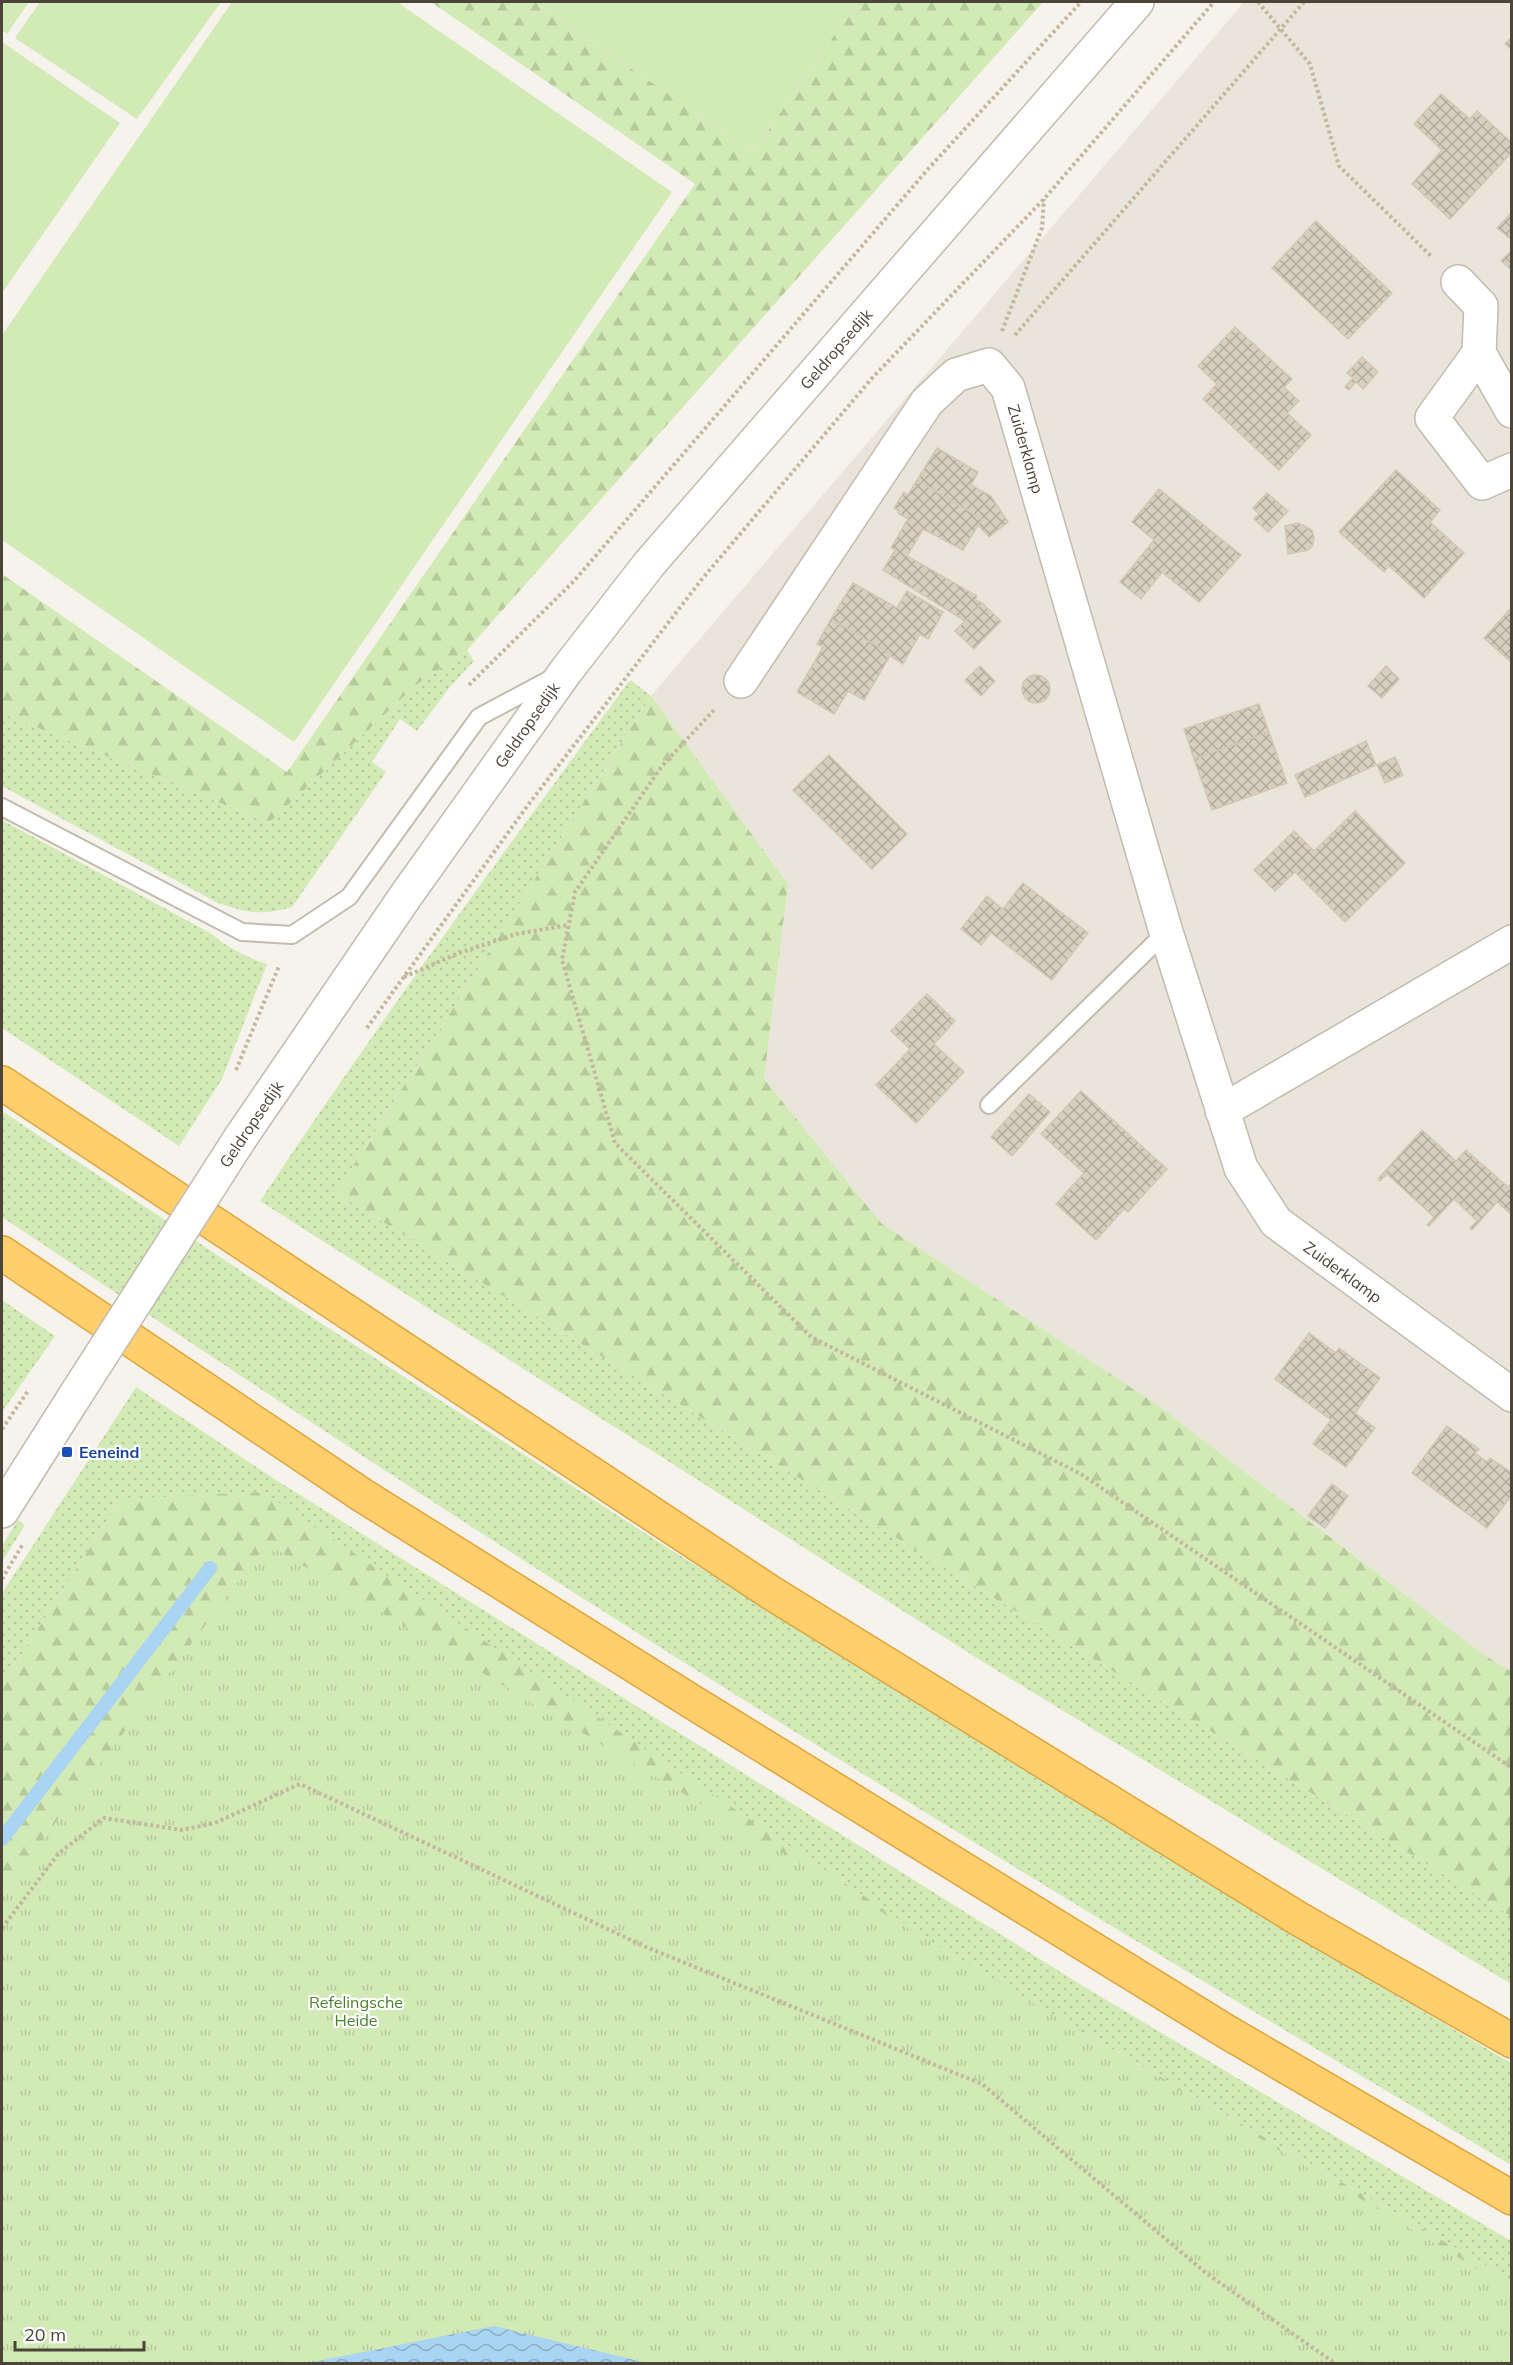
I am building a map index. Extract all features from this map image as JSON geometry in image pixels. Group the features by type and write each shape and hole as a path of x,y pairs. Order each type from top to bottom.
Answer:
{"highway":[{"path":"2,1083 770,1592 1299,1919 1512,2041"},
{"path":"2,1253 362,1495 1227,2032 1512,2198"}],"street":[{"name":"Geldropsedijk","path":"4,1503 241,1137 407,894 566,671 658,554 1137,2"},
{"path":"1458,282 1481,306 1479,353 1512,411"},
{"path":"1479,353 1432,418 1482,483 1512,470"},
{"path":"741,681 927,402 956,375 989,365"},
{"name":"Zuiderklamp","path":"989,365 1008,388 1166,932 1241,1168 1276,1222 1512,1395"},
{"path":"1222,1111 1512,942"}],"lane":[{"path":"2,807 242,932 292,935 349,897 479,717 566,671"},
{"path":"989,1105 1166,932"}],"path":[{"path":"362,1034 528,805 702,579 873,377 1044,200 1214,2"},
{"path":"1258,2 1310,64 1339,166 1458,282"},
{"path":"989,365 1304,2"},
{"path":"989,365 1042,228 1044,200"},
{"path":"741,681 662,766 575,892 562,960 615,1143 811,1337 1081,1474 1512,1768"},
{"path":"403,978 459,953 516,934 569,926"},
{"path":"2,1428 32,1385"},
{"path":"2,1928 59,1852 104,1818 182,1830 215,1822 300,1784 646,1947 982,2084 1206,2273 1336,2364"}],"shaded area":[{"path":"1244,2 1511,2 1511,1671 1484,1655 1156,1404 881,1223 764,1079 788,884 651,696"}],"green space":[{"path":"2,2 29,2 7,34 2,30"},
{"path":"40,2 221,2 137,119 15,38"},
{"path":"232,2 397,2 672,192 294,742 2,540 2,335"},
{"path":"431,2 535,2 753,152 857,2 1043,2 467,650 416,685 269,823 2,713 2,574 287,772 695,184"},
{"path":"535,2 857,2 753,152"},
{"path":"2,42 120,123 2,293"},
{"path":"467,650 474,661 450,687 417,731 400,719 372,762 386,772 292,907 271,912 254,912 216,902 2,786 2,713 269,823 416,685"},
{"path":"630,680 651,696 336,1193 1511,1916 1511,1984 988,1665 260,1201 396,1003"},
{"path":"651,696 788,884 764,1079 881,1223 1156,1404 1484,1655 1511,1671 1511,1916 336,1193"},
{"path":"2,820 212,934 238,952 267,964 222,1079 179,1146 2,1028"},
{"path":"2,1111 253,1279 671,1550 1279,1926 1511,2063 1511,2165 1045,1886 671,1654 383,1469 2,1217"},
{"path":"2,1300 55,1336 2,1412"},
{"path":"136,1387 273,1478 1086,1988 1511,2241 1511,2280 962,1962 121,1499 2,1685 2,1593"},
{"name":"Refelingsche Heide","path":"263,1492 962,1962 1511,2280 1511,2363 2,2279 2,1685 121,1499"},
{"path":"18,1520 25,1525 2,1562 2,1546"},
{"name":"Refelingsche Heide","path":"267,1544 1511,2289 1511,2363 2,2363 2,1893"}],"water":[{"path":"494,2326 647,2363 311,2363 313,2362"}],"building":[{"path":"1512,37 1512,50 1505,44"},
{"path":"1441,94 1470,119 1477,111 1512,143 1512,152 1450,219 1412,184 1442,150 1414,124"},
{"path":"1512,212 1512,240 1497,228"},
{"path":"1316,221 1392,293 1348,339 1272,268"},
{"path":"1512,250 1512,270 1501,261"},
{"path":"1235,327 1292,379 1284,387 1299,401 1287,413 1311,435 1279,470 1203,399 1217,384 1198,366"},
{"path":"1362,357 1378,372 1363,389 1356,382 1349,390 1345,387 1353,378 1347,373"},
{"path":"937,448 978,472 971,485 991,496 1008,522 989,537 978,525 982,519 917,480"},
{"path":"1396,470 1440,510 1430,522 1464,553 1424,598 1389,566 1384,572 1339,532"},
{"path":"917,480 982,519 963,550 923,529 907,556 977,596 975,600 982,603 965,621 883,570 895,550 891,548 908,519 894,508 904,492 908,495"},
{"path":"1159,489 1241,555 1199,602 1162,572 1141,599 1120,582 1154,540 1132,522"},
{"path":"1267,493 1288,511 1268,532 1254,519 1259,514 1253,508"},
{"path":"1298,523 1312,530 1313,545 1308,550 1288,554 1285,526"},
{"path":"853,583 897,608 907,591 943,612 928,639 920,634 903,664 831,619"},
{"path":"982,603 1001,621 974,649 955,631"},
{"path":"1512,607 1512,663 1484,638"},
{"path":"831,619 891,654 864,700 848,691 834,714 797,692 823,647 817,644"},
{"path":"980,666 995,681 981,696 965,680"},
{"path":"1386,666 1399,679 1382,698 1368,686"},
{"path":"1036,675 1046,679 1050,689 1046,699 1036,703 1026,699 1022,689 1026,679"},
{"path":"1259,704 1269,732 1194,759 1184,729"},
{"path":"1269,732 1287,783 1212,810 1194,759"},
{"path":"1366,741 1376,765 1305,797 1295,775"},
{"path":"829,755 907,834 872,869 793,790"},
{"path":"1395,757 1403,775 1385,783 1377,765"},
{"path":"1355,811 1405,863 1345,922 1295,872 1275,891 1254,870 1294,831 1314,851"},
{"path":"1023,883 1088,933 1052,980 991,933 981,945 961,929 987,896 1003,909"},
{"path":"927,994 955,1021 934,1044 964,1072 916,1123 876,1085 910,1049 891,1031"},
{"path":"1081,1091 1167,1169 1128,1212 1124,1209 1096,1240 1056,1204 1084,1173 1041,1134"},
{"path":"1029,1094 1050,1112 1012,1156 991,1137"},
{"path":"1422,1130 1456,1161 1466,1150 1508,1187 1512,1183 1512,1215 1497,1202 1472,1230 1470,1228 1477,1221 1454,1199 1429,1226 1427,1225 1434,1217 1387,1174 1380,1181 1378,1179"},
{"path":"1309,1333 1336,1353 1339,1348 1380,1378 1355,1413 1375,1428 1346,1467 1313,1444 1331,1420 1275,1379"},
{"path":"1447,1426 1479,1449 1475,1453 1487,1462 1490,1458 1512,1473 1512,1495 1487,1528 1412,1473"},
{"path":"1332,1484 1348,1496 1325,1528 1308,1516"}],"waterway":[{"path":"2,1839 210,1568"}],"place":[{"name":"Eeneind","path":"67,1452"}]}
